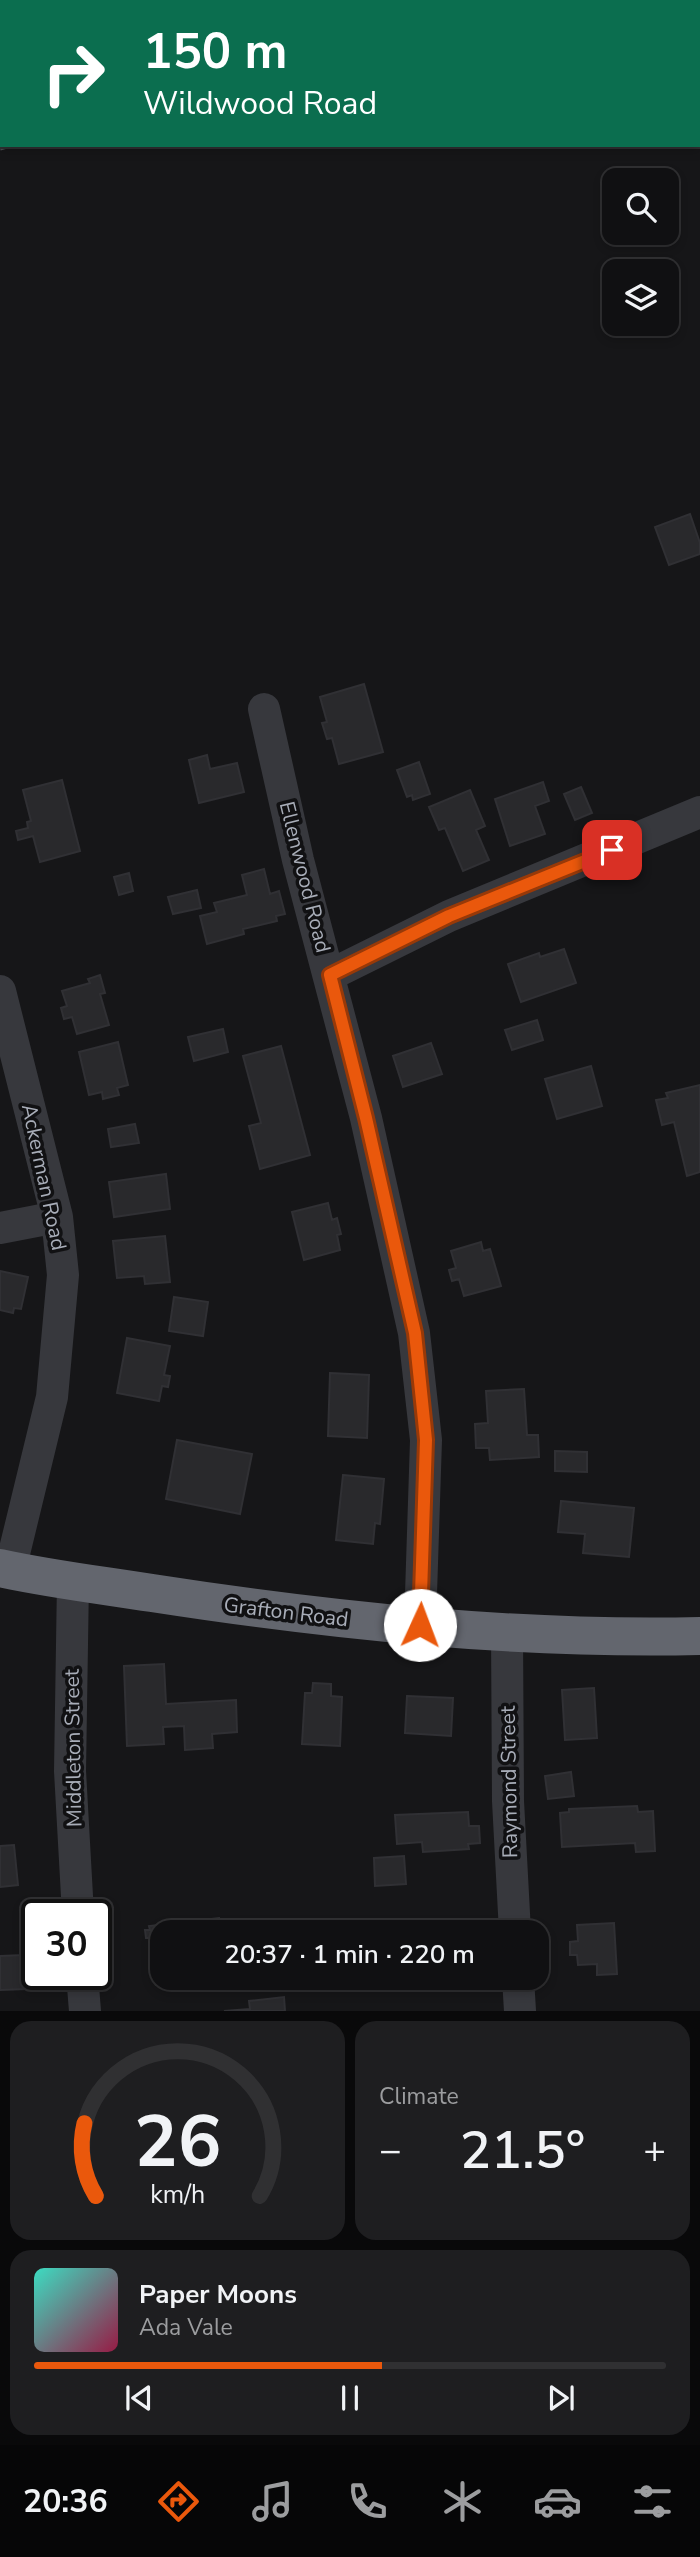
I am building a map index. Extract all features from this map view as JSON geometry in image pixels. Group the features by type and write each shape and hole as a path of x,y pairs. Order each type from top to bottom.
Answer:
{"highway":[{"name":"Grafton Road","path":"5,1569 295,1614 507,1632 635,1637 700,1636"}],"street":[{"name":"Ellenwood Road","path":"264,709 298,860 366,1118 415,1333 426,1440 420,1625"},
{"path":"330,975 449,916 700,811"},
{"name":"Ackerman Road","path":"0,991 57,1217 63,1275 52,1397 5,1569"},
{"path":"0,1228 57,1217"},
{"name":"Middleton Street","path":"73,1581 70,1771 77,1899"},
{"name":"Raymond Street","path":"507,1632 508,1801 514,1920"},
{"path":"83,1990 85,2011"},
{"path":"519,1990 520,2011"}],"building":[{"path":"690,514 700,543 700,554 669,565 655,527"},
{"path":"364,684 383,752 339,764 332,738 327,739 322,723 327,722 320,697"},
{"path":"207,755 210,769 237,763 244,792 199,803 189,760"},
{"path":"419,762 430,794 413,800 412,795 407,797 397,770"},
{"path":"62,780 80,851 40,862 33,836 18,840 16,831 28,828 27,822 31,821 23,790"},
{"path":"543,782 549,801 535,806 545,834 510,846 495,799"},
{"path":"581,787 592,813 575,820 564,794"},
{"path":"470,790 485,826 476,830 489,860 463,871 445,828 439,830 429,807"},
{"path":"264,869 270,894 279,891 285,914 276,916 277,921 243,929 244,934 207,944 200,916 217,912 214,903 247,895 242,875"},
{"path":"129,873 133,891 119,895 114,877"},
{"path":"197,890 201,908 173,914 168,897"},
{"path":"564,949 576,983 521,1002 508,964 539,953 540,957"},
{"path":"100,975 105,993 100,994 109,1025 77,1034 72,1017 64,1019 61,1008 67,1006 62,991 90,983 88,979"},
{"path":"537,1020 543,1040 512,1050 505,1030"},
{"path":"223,1029 228,1052 194,1061 188,1037"},
{"path":"118,1042 128,1085 117,1088 119,1095 103,1099 102,1092 89,1095 79,1052"},
{"path":"431,1043 442,1074 403,1087 393,1056"},
{"path":"281,1046 310,1155 260,1169 249,1126 261,1123 243,1056"},
{"path":"591,1066 602,1106 557,1119 545,1079"},
{"path":"700,1085 700,1172 687,1176 674,1122 662,1125 656,1100 668,1098 666,1093"},
{"path":"135,1124 139,1143 111,1147 108,1129"},
{"path":"166,1174 170,1209 114,1217 109,1182"},
{"path":"328,1203 332,1220 337,1218 341,1234 337,1235 340,1250 304,1260 292,1212"},
{"path":"165,1236 170,1282 145,1284 144,1276 117,1278 113,1241"},
{"path":"481,1242 483,1251 490,1249 501,1286 464,1296 459,1279 452,1281 449,1270 456,1268 451,1251"},
{"path":"0,1271 28,1277 21,1309 14,1308 13,1313 0,1310"},
{"path":"174,1297 208,1302 203,1336 169,1331"},
{"path":"127,1338 170,1346 164,1375 170,1376 168,1387 162,1386 159,1401 117,1393"},
{"path":"330,1373 369,1375 367,1438 328,1436"},
{"path":"524,1389 527,1435 538,1435 539,1457 490,1460 489,1448 476,1448 475,1424 488,1423 486,1391"},
{"path":"177,1440 252,1454 240,1514 166,1499"},
{"path":"555,1451 587,1452 587,1472 555,1471"},
{"path":"343,1475 384,1479 380,1524 375,1523 373,1544 336,1540"},
{"path":"561,1501 634,1508 629,1557 583,1553 585,1534 558,1532"},
{"path":"164,1664 166,1704 236,1700 237,1732 212,1734 213,1748 185,1750 184,1726 163,1727 164,1744 127,1746 124,1666"},
{"path":"313,1683 331,1684 331,1696 342,1697 340,1746 302,1744 305,1693 312,1693"},
{"path":"594,1688 597,1738 565,1740 562,1690"},
{"path":"407,1696 453,1698 451,1736 405,1733"},
{"path":"571,1772 574,1796 548,1799 545,1776"},
{"path":"637,1806 638,1812 653,1811 655,1851 636,1852 635,1843 562,1847 560,1813 569,1812 569,1809"},
{"path":"468,1812 469,1826 479,1826 480,1843 468,1844 469,1849 423,1852 422,1842 397,1844 395,1815"},
{"path":"14,1845 18,1885 0,1887 0,1846"},
{"path":"404,1856 406,1884 375,1886 374,1858"},
{"path":"614,1923 617,1974 597,1975 597,1964 578,1965 577,1955 570,1955 570,1942 578,1941 577,1925"},
{"path":"145,1930 150,1930 150,1938 146,1938"},
{"path":"21,1955 21,1989 0,1990 0,1956"},
{"path":"284,1997 285,2011 224,2011 250,2009 249,2001"}],"route":[{"path":"420,1625 426,1440 415,1333 330,975 449,916 612,850"}]}
